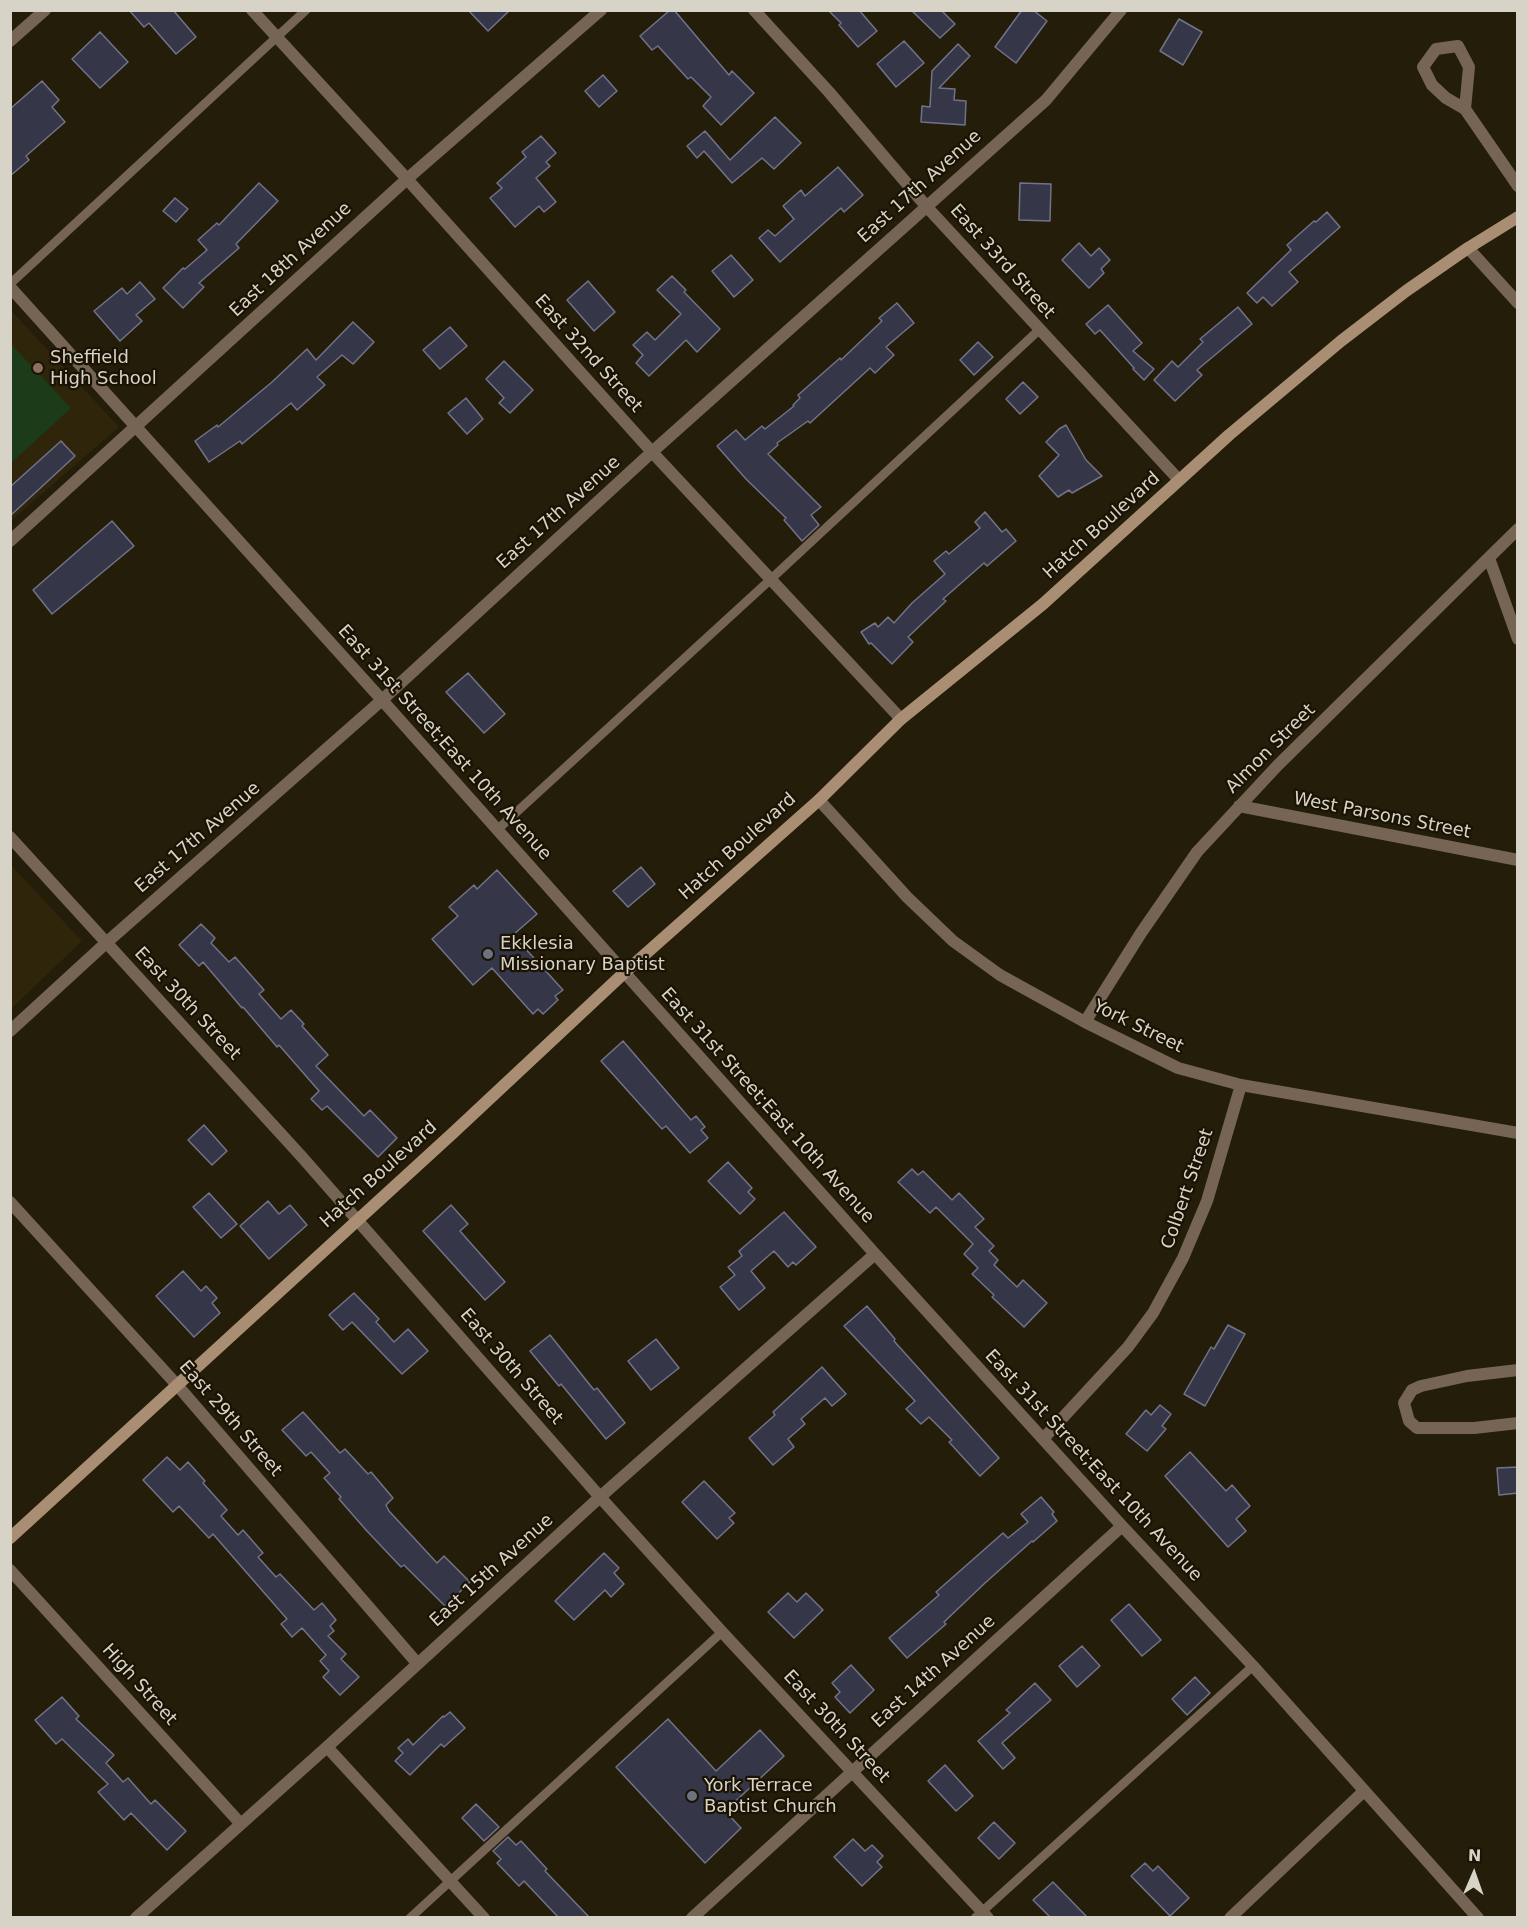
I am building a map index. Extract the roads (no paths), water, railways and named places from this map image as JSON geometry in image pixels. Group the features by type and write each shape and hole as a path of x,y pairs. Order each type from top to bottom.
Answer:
{"main road":[{"name":"Hatch Boulevard","path":"10,1538 454,1132 624,973 819,800 901,719 1042,604 1276,394 1341,341 1406,291 1518,217"}],"street":[{"path":"10,41 45,10"},
{"name":"East 32nd Street","path":"252,10 652,452 901,719"},
{"name":"East 18th Avenue","path":"10,541 407,179 601,10"},
{"name":"East 33rd Street","path":"754,10 829,92 926,206 1179,480"},
{"name":"East 17th Avenue","path":"10,1031 106,943 382,700 652,452 1046,100 1121,10"},
{"path":"1465,110 1469,67 1458,46 1436,49 1423,67 1432,85 1446,98 1465,110 1518,186"},
{"path":"1468,248 1518,303"},
{"name":"East 31st Street;East 10th Avenue","path":"10,286 875,1254 1122,1526 1253,1666 1478,1917"},
{"name":"Almon Street","path":"1085,1022 1178,877 1197,852 1278,765 1518,529"},
{"path":"1489,558 1518,639"},
{"name":"York Street","path":"819,800 907,897 953,940 1000,975 1085,1022 1178,1068 1241,1085 1518,1132"},
{"name":"West Parsons Street","path":"1239,806 1518,860"},
{"name":"East 30th Street","path":"10,837 357,1219 600,1497 722,1632 852,1770 982,1915"},
{"name":"Colbert Street","path":"1043,1439 1128,1347 1153,1313 1183,1258 1207,1201 1241,1085"},
{"name":"East 29th Street","path":"10,1202 177,1385 417,1663"},
{"name":"East 15th Avenue","path":"136,1917 327,1747 600,1497 875,1254"},
{"path":"1518,1370 1467,1376 1421,1386 1412,1390 1404,1403 1408,1420 1417,1428 1474,1428 1518,1423"},
{"name":"East 14th Avenue","path":"692,1917 1122,1526"},
{"name":"High Street","path":"10,1570 240,1823"},
{"path":"327,1747 484,1917"},
{"path":"1230,1917 1364,1791"}],"lane":[{"path":"10,286 306,10"},
{"path":"497,830 1039,330"},
{"path":"410,1917 722,1632"},
{"path":"982,1915 1253,1666"}],"place":[{"name":"Sheffield High School","path":"38,368"},
{"name":"Ekklesia Missionary Baptist","path":"488,954"},
{"name":"York Terrace Baptist Church","path":"692,1796"}]}
